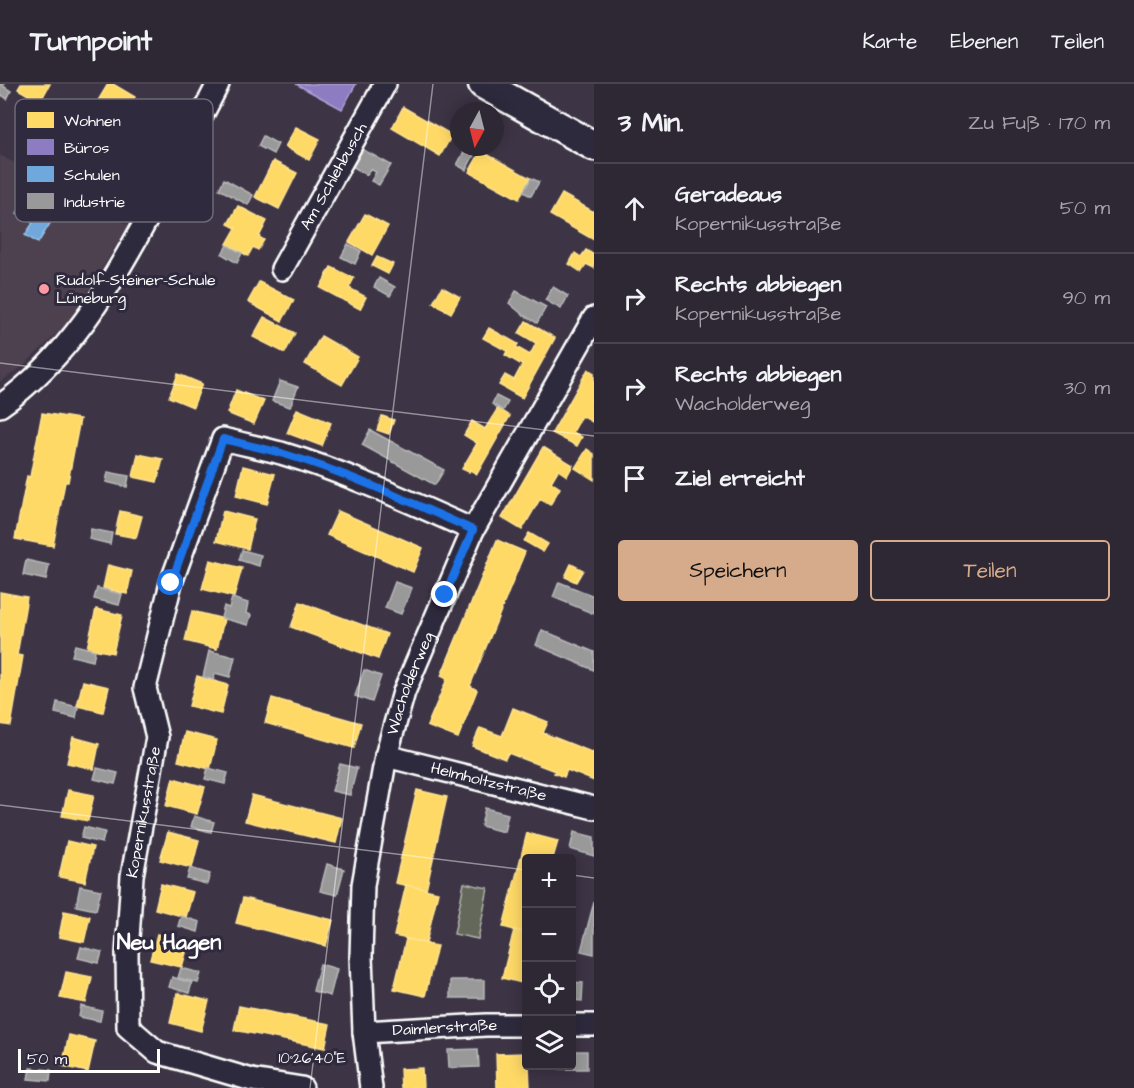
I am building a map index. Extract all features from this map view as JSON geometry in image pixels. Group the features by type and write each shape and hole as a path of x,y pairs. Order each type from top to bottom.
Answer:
{"main road":[{"path":"483,84 594,146"}],"street":[{"path":"210,99 218,84"},
{"name":"Am Schlehbusch","path":"282,269 385,84"},
{"path":"0,406 33,380 75,335 98,303 145,222"},
{"name":"Wacholderweg","path":"371,1088 364,1032 361,957 363,885 386,756 404,692 473,530 594,318"},
{"name":"Kopernikusstraße","path":"302,1088 252,1080 157,1052 128,1027 127,954 132,876 157,737 145,688 171,583 223,439 280,453 334,471 405,499 473,530"},
{"name":"Helmholtzstraße","path":"386,756 594,808"},
{"name":"Daimlerstraße","path":"364,1032 522,1025"},
{"path":"576,1025 594,1025"}],"shaded area":[{"name":"Rudolf-Steiner-Schule Lüneburg","path":"0,155 15,163 15,222 123,222 129,225 67,324 22,367 0,382"}],"green space":[{"path":"464,883 488,888 478,939 454,934"}],"building: Wohnen":[{"path":"21,84 50,84 42,99 35,99 18,89"},
{"path":"108,84 113,84 135,97 134,99 99,99"},
{"path":"403,107 450,134 450,138 440,156 392,128"},
{"path":"296,127 320,139 309,160 285,147"},
{"path":"478,156 490,156 530,178 519,199 469,172"},
{"path":"273,161 297,173 279,209 255,197"},
{"path":"562,194 594,212 594,240 550,215"},
{"path":"238,206 267,221 259,237 264,240 258,250 253,247 248,256 227,244 236,228 228,224"},
{"path":"365,214 388,226 372,255 349,242"},
{"path":"586,250 594,255 594,268 586,264 581,272 569,264 575,253 581,257"},
{"path":"377,257 393,264 388,274 372,266"},
{"path":"331,267 354,278 349,288 366,297 360,309 320,288"},
{"path":"259,282 294,300 282,321 248,302"},
{"path":"442,287 460,297 451,313 433,303"},
{"path":"264,317 295,333 285,353 253,337"},
{"path":"526,321 555,338 522,398 499,385 505,375 514,380 522,365 505,355 507,351 483,338 489,328 518,344 516,347 530,355 536,343 519,333"},
{"path":"321,336 358,357 342,385 305,364"},
{"path":"588,369 594,373 594,395 591,400 594,402 594,423 582,416 573,432 582,437 577,446 552,433"},
{"path":"178,374 202,384 193,407 169,397"},
{"path":"236,390 264,401 254,424 227,413"},
{"path":"498,408 510,416 477,474 462,469 477,443 464,435 472,421 485,429"},
{"path":"297,409 331,423 322,446 287,433"},
{"path":"42,413 80,419 53,546 15,539"},
{"path":"382,416 394,420 389,434 377,430"},
{"path":"543,447 573,465 567,476 558,470 551,482 560,488 550,505 540,499 522,530 502,518"},
{"path":"587,449 594,454 594,480 575,468"},
{"path":"138,454 163,459 157,482 133,477"},
{"path":"243,466 275,474 267,504 236,496"},
{"path":"120,511 142,516 136,538 115,534"},
{"path":"223,511 255,519 248,549 216,541"},
{"path":"338,511 423,548 413,572 327,535"},
{"path":"529,533 548,544 543,552 524,541"},
{"path":"497,540 525,552 470,686 477,690 458,738 427,726 447,679 441,676"},
{"path":"210,560 242,568 234,597 202,589"},
{"path":"571,564 583,570 576,582 565,577"},
{"path":"108,565 132,571 127,594 103,588"},
{"path":"0,592 27,597 17,655 23,656 11,726 0,724"},
{"path":"300,602 387,634 378,659 291,627"},
{"path":"96,609 122,615 113,653 87,648"},
{"path":"192,611 224,619 217,649 185,641"},
{"path":"197,676 228,685 221,714 189,706"},
{"path":"83,681 109,687 103,712 77,706"},
{"path":"272,698 361,723 354,748 265,723"},
{"path":"513,708 548,722 543,733 594,753 594,781 567,770 564,777 554,773 555,771 508,753 505,759 472,746 480,728 502,736"},
{"path":"185,732 217,740 210,769 178,761"},
{"path":"73,737 99,744 94,769 67,763"},
{"path":"173,778 205,787 197,814 166,806"},
{"path":"68,790 94,795 88,821 62,816"},
{"path":"417,790 447,797 426,890 395,883"},
{"path":"252,795 342,818 336,843 245,821"},
{"path":"168,832 199,840 192,868 160,860"},
{"path":"527,833 558,841 554,854 522,854 522,932 503,927"},
{"path":"67,841 93,847 85,882 59,877"},
{"path":"161,884 193,892 186,917 155,909"},
{"path":"406,885 438,892 426,943 394,936"},
{"path":"243,898 333,920 326,946 236,923"},
{"path":"64,911 90,916 84,942 59,937"},
{"path":"514,930 522,932 522,983 502,978"},
{"path":"157,934 189,942 182,967 150,960"},
{"path":"406,939 437,946 425,996 394,989"},
{"path":"66,972 92,977 86,1003 60,998"},
{"path":"177,993 209,1001 201,1031 170,1023"},
{"path":"239,1006 330,1024 325,1048 234,1030"},
{"path":"69,1035 95,1041 88,1072 62,1066"},
{"path":"522,1053 522,1070 529,1070 530,1088 497,1088 496,1054"},
{"path":"422,1068 423,1088 401,1088 400,1069"}],"building: Büros":[{"path":"296,84 356,84 342,109"}],"building: Schulen":[{"path":"31,222 51,222 38,243 25,235 33,223"}],"building: Industrie":[{"path":"0,84 4,84 3,86 11,91 7,99 2,95 0,99"},
{"path":"263,136 278,144 273,154 258,146"},
{"path":"360,148 391,165 379,185 371,181 376,172 370,169 367,175 350,165"},
{"path":"462,156 473,156 466,170 457,165"},
{"path":"531,178 539,182 531,196 523,192"},
{"path":"224,179 253,195 248,205 219,189"},
{"path":"348,244 361,251 355,264 341,257"},
{"path":"227,245 242,253 237,263 222,254"},
{"path":"379,278 395,287 390,296 374,287"},
{"path":"553,287 568,296 561,309 545,300"},
{"path":"516,291 546,307 537,323 509,303"},
{"path":"280,381 298,387 290,407 272,401"},
{"path":"496,396 508,402 503,411 492,404"},
{"path":"370,430 444,470 435,485 362,445"},
{"path":"108,472 129,476 127,487 106,482"},
{"path":"91,529 112,533 110,544 89,539"},
{"path":"242,550 261,555 259,566 239,560"},
{"path":"26,560 49,565 46,580 23,575"},
{"path":"395,582 412,588 401,614 385,608"},
{"path":"559,582 594,596 594,614 553,597"},
{"path":"97,588 122,594 119,605 94,599"},
{"path":"232,598 248,603 246,613 251,615 248,625 221,618 224,606 229,608"},
{"path":"542,630 594,652 594,670 536,645"},
{"path":"75,645 95,650 93,661 72,656"},
{"path":"209,651 235,657 230,677 215,673 213,680 203,677"},
{"path":"364,670 381,676 372,702 355,696"},
{"path":"57,702 78,707 76,718 55,713"},
{"path":"340,764 357,768 350,795 332,791"},
{"path":"97,768 118,773 115,784 94,779"},
{"path":"208,768 228,773 225,784 205,779"},
{"path":"485,808 508,814 504,832 481,826"},
{"path":"194,816 214,822 211,832 191,827"},
{"path":"84,827 105,832 102,843 81,838"},
{"path":"574,832 594,837 594,856 570,849"},
{"path":"327,864 344,869 337,895 320,891"},
{"path":"190,868 210,874 207,884 187,879"},
{"path":"80,886 101,890 96,910 76,906"},
{"path":"594,902 594,954 581,951"},
{"path":"181,916 200,922 198,932 178,926"},
{"path":"81,947 102,952 99,963 78,958"},
{"path":"320,964 337,969 330,996 313,991"},
{"path":"181,968 201,973 198,983 178,978"},
{"path":"172,977 192,983 189,993 169,987"},
{"path":"450,980 484,980 484,998 450,998"},
{"path":"576,982 583,983 582,1001 576,1000"},
{"path":"81,1006 102,1011 100,1021 79,1017"},
{"path":"478,1049 479,1067 449,1068 448,1050"},
{"path":"576,1051 587,1051 587,1069 576,1069"},
{"path":"30,1068 51,1070 50,1081 28,1079"}],"place":[{"name":"Rudolf-Steiner-Schule Lüneburg","path":"44,289"}],"district":[{"name":"Neu Hagen","path":"169,942"}],"route":[{"path":"171,583 223,439 280,453 334,471 405,499 473,530 445,595"}]}
